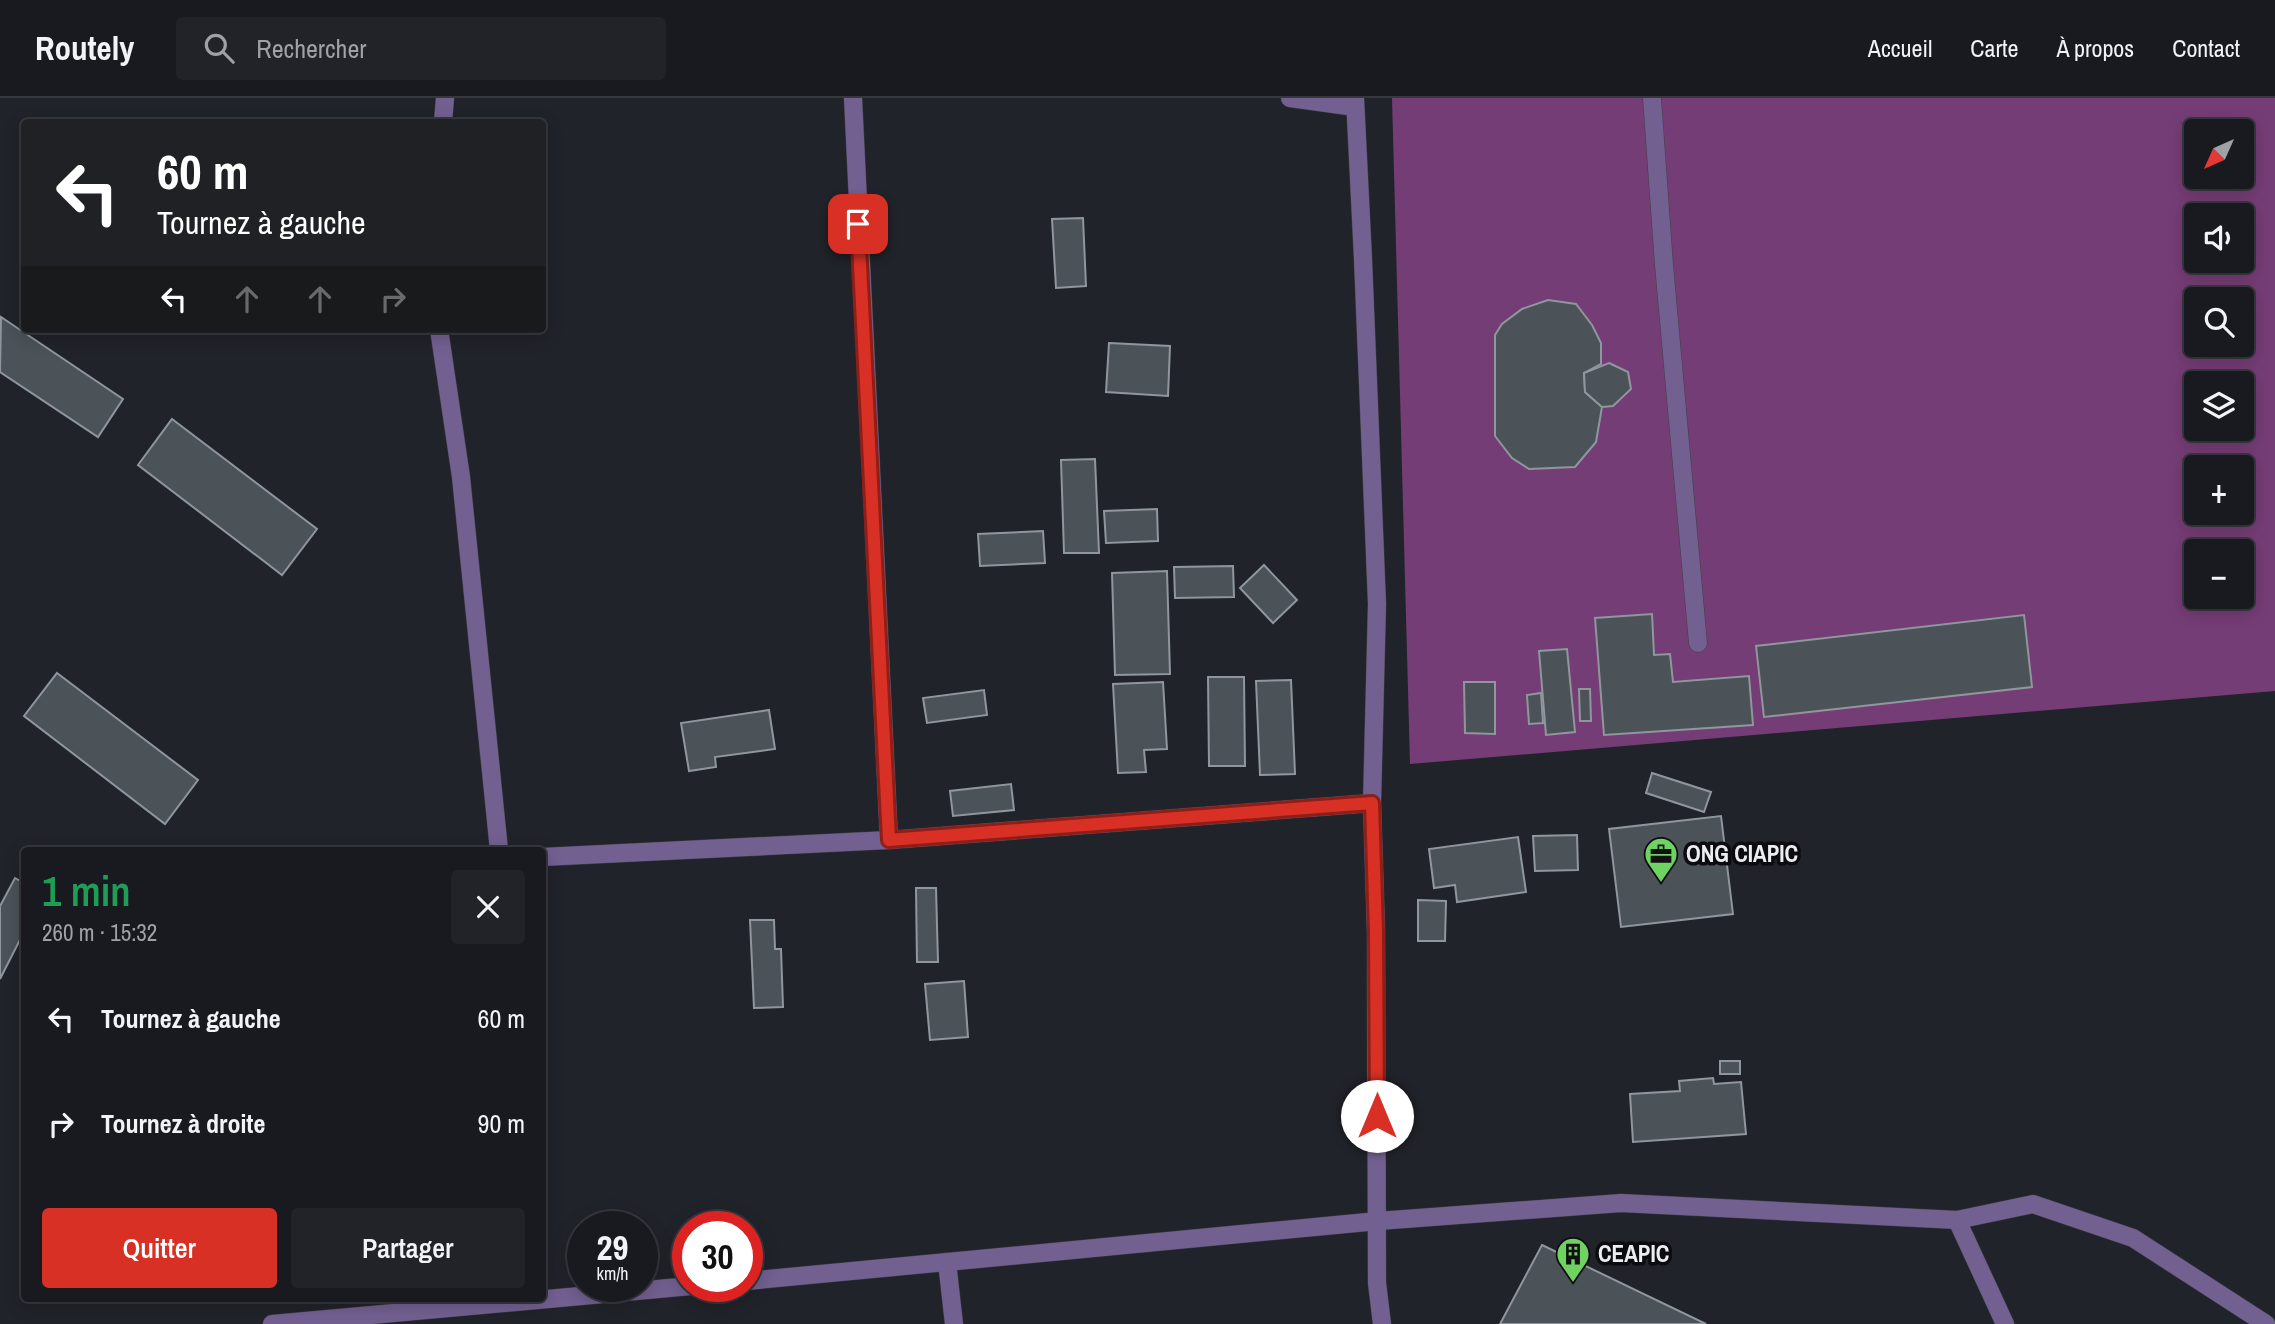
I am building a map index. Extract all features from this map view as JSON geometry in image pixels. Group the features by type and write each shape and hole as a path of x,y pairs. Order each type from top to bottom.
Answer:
{"street":[{"path":"443,119 445,98"},
{"path":"853,98 889,840"},
{"path":"1290,98 1355,103 1377,604 1372,803 1376,932 1377,1283 1382,1324"},
{"path":"1652,98 1698,643"},
{"path":"440,333 461,477 499,847"},
{"path":"546,857 889,840 1372,803"},
{"path":"763,1279 1378,1220 1622,1203 1957,1220 2033,1204 2133,1238 2266,1324"},
{"path":"1957,1220 2005,1324"},
{"path":"947,1262 954,1324"},
{"path":"546,1298 672,1288"},
{"path":"272,1324 497,1302"}],"shaded area":[{"path":"1392,98 2275,98 2275,691 1410,764"}],"building":[{"path":"1083,218 1086,286 1056,288 1052,219"},
{"path":"1548,300 1576,304 1592,325 1601,343 1601,364 1584,373 1585,392 1602,407 1596,442 1575,467 1529,469 1512,458 1495,436 1495,335 1502,324 1522,309"},
{"path":"1,317 21,333 123,399 98,437 0,372"},
{"path":"1109,343 1170,346 1168,396 1106,392"},
{"path":"1609,363 1628,372 1631,389 1613,406 1602,407 1585,392 1584,373"},
{"path":"172,419 317,529 282,575 138,465"},
{"path":"1095,459 1099,553 1064,553 1061,460"},
{"path":"1157,509 1158,541 1106,543 1104,511"},
{"path":"1043,531 1045,563 980,566 978,534"},
{"path":"1264,565 1297,600 1273,623 1240,588"},
{"path":"1233,566 1234,597 1175,598 1174,567"},
{"path":"1167,571 1170,674 1115,675 1112,573"},
{"path":"1652,614 1654,655 1670,654 1673,682 1749,676 1753,725 1604,735 1595,618"},
{"path":"2024,615 2032,687 1764,717 1756,646"},
{"path":"1567,649 1575,732 1546,735 1539,651"},
{"path":"57,673 198,780 165,824 24,716"},
{"path":"1208,677 1244,677 1245,766 1209,766"},
{"path":"1291,680 1295,774 1260,775 1256,681"},
{"path":"1163,682 1167,749 1144,750 1146,772 1118,773 1113,684"},
{"path":"1464,682 1495,682 1495,734 1465,733"},
{"path":"1579,689 1590,689 1591,721 1580,721"},
{"path":"984,690 987,715 927,723 923,698"},
{"path":"1541,693 1543,723 1529,724 1527,695"},
{"path":"769,710 775,749 715,757 716,767 689,771 681,723"},
{"path":"1652,773 1711,792 1704,812 1646,793"},
{"path":"1011,784 1014,810 953,816 950,791"},
{"path":"1721,816 1733,914 1621,927 1609,829"},
{"path":"1577,835 1578,870 1535,871 1533,836"},
{"path":"1518,837 1526,892 1457,902 1455,885 1434,888 1429,849"},
{"path":"15,878 21,881 21,938 0,979 0,906"},
{"path":"916,888 936,888 938,962 917,962"},
{"path":"1418,900 1446,901 1445,941 1418,941"},
{"path":"750,920 774,920 775,949 781,949 783,1007 754,1008"},
{"path":"964,981 968,1037 930,1040 925,984"},
{"path":"1720,1061 1740,1061 1740,1074 1720,1074"},
{"path":"1713,1078 1714,1084 1741,1082 1746,1134 1633,1142 1630,1094 1680,1091 1679,1081"},
{"name":"CEAPIC","path":"1542,1245 1706,1324 1500,1324"}],"place":[{"name":"ONG CIAPIC","path":"1661,884"},
{"name":"CEAPIC","path":"1573,1284"}],"route":[{"path":"858,224 889,840 1372,803 1377,1116"}]}
